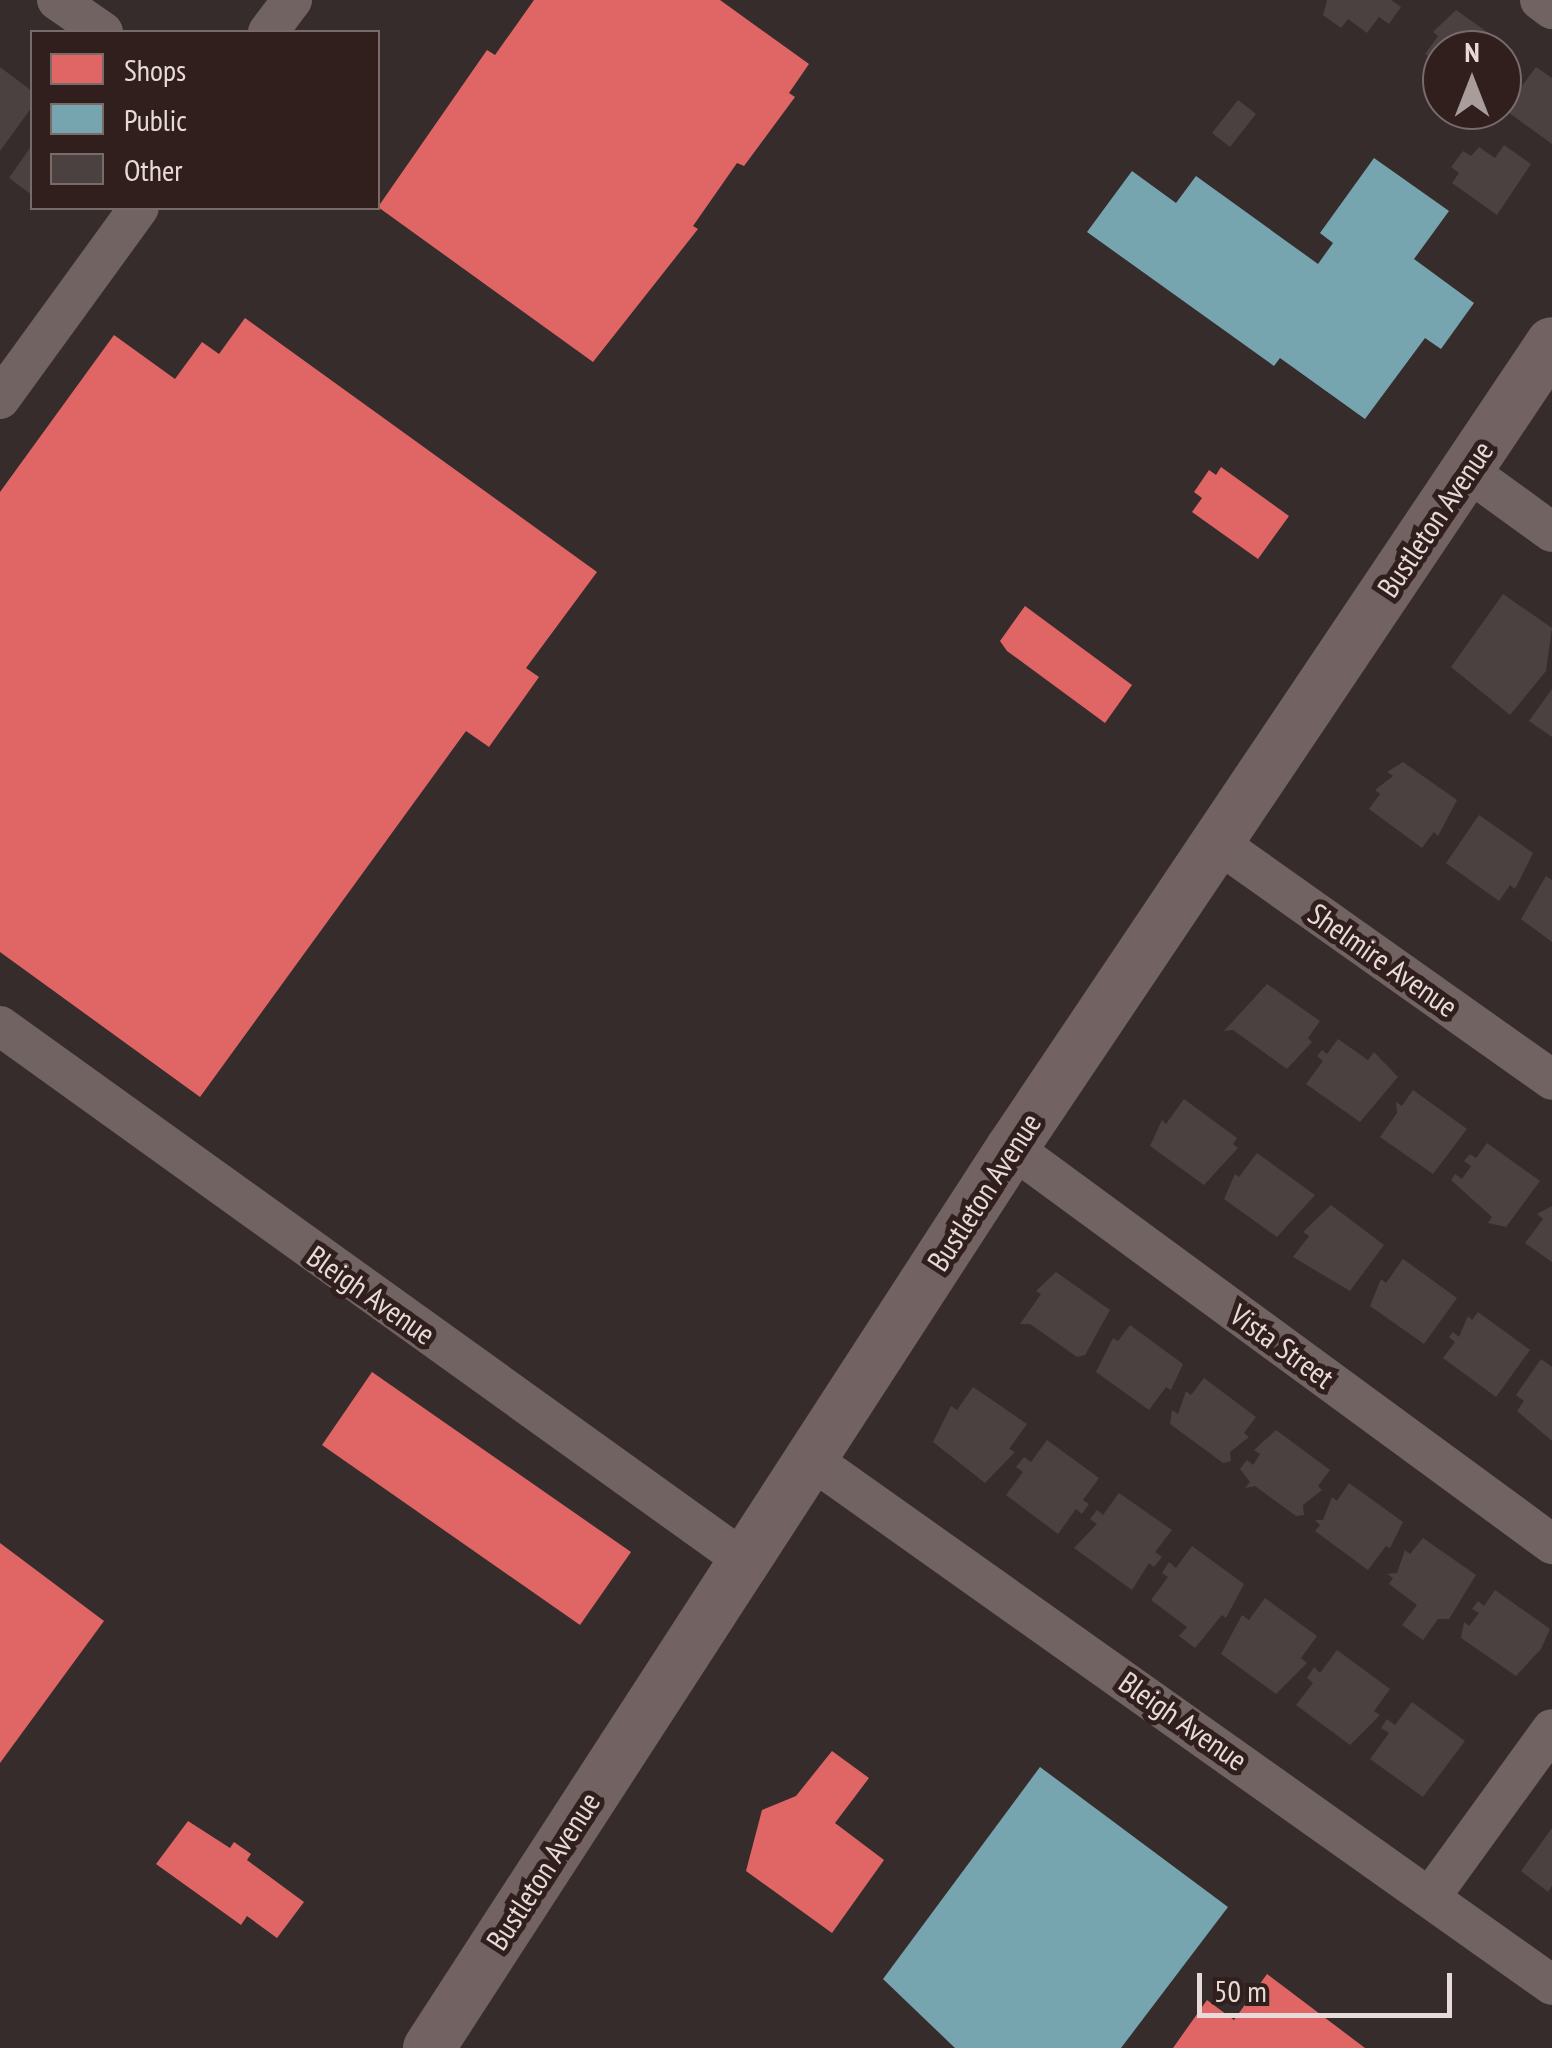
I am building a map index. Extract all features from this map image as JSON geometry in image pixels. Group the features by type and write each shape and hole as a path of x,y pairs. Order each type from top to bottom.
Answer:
{"main road":[{"name":"Bustleton Avenue","path":"428,2048 1012,1148 1552,343"}],"street":[{"path":"58,0 100,30"},
{"path":"270,30 292,0"},
{"path":"1540,0 1552,9"},
{"path":"0,399 138,210"},
{"path":"1468,472 1552,532"},
{"name":"Shelmire Avenue","path":"1215,841 1552,1080"},
{"name":"Bleigh Avenue","path":"0,1026 745,1561"},
{"name":"Vista Street","path":"1012,1148 1552,1544"},
{"name":"Bleigh Avenue","path":"812,1460 1552,1984"},
{"path":"1431,1896 1552,1729"}],"building: Shops":[{"path":"534,0 720,0 809,64 789,93 795,97 744,166 737,163 693,226 698,229 593,362 380,208 487,50 495,55"},
{"path":"245,318 597,572 526,668 539,677 489,747 466,731 200,1097 0,952 0,492 114,335 175,379 202,342 219,354"},
{"path":"1221,467 1289,516 1258,559 1192,512 1202,498 1194,492 1209,470 1216,475"},
{"path":"1025,606 1132,685 1105,723 1007,651 1000,641"},
{"path":"372,1372 631,1552 580,1625 322,1445"},
{"path":"0,1543 104,1621 0,1763"},
{"path":"832,1751 869,1778 835,1823 884,1860 832,1933 746,1871 762,1810 796,1796"},
{"path":"188,1821 230,1848 234,1842 251,1854 247,1860 304,1902 277,1938 247,1916 241,1925 156,1864"},
{"path":"1267,1974 1365,2048 1173,2048 1207,2000 1234,2020"}],"building: Public":[{"path":"1374,158 1449,211 1414,259 1474,303 1441,349 1425,338 1365,419 1280,358 1274,366 1087,232 1132,171 1176,203 1196,176 1318,264 1333,243 1320,233"},
{"path":"1040,1767 1228,1907 1121,2048 955,2048 883,1979"}],"building: Other":[{"path":"1327,0 1391,0 1401,7 1389,24 1379,17 1367,33 1348,19 1341,28 1323,15"},
{"path":"1456,10 1484,30 1435,30"},
{"path":"0,67 30,90 30,110 0,151"},
{"path":"1536,67 1552,78 1552,144 1522,122 1522,86"},
{"path":"1238,100 1256,114 1230,147 1212,133"},
{"path":"1504,145 1531,164 1497,215 1452,183 1459,173 1451,167 1463,151 1471,156 1479,147 1495,158"},
{"path":"30,148 30,194 9,178"},
{"path":"1503,594 1552,628 1546,671 1510,715 1451,667"},
{"path":"1552,689 1552,737 1529,721"},
{"path":"1403,762 1457,800 1438,836 1434,832 1422,848 1369,809 1380,794 1375,790 1393,776 1387,772"},
{"path":"1479,815 1533,853 1515,889 1510,885 1499,901 1446,863"},
{"path":"1546,876 1552,880 1552,942 1521,919"},
{"path":"1267,984 1320,1021 1308,1038 1312,1042 1287,1069 1233,1030 1224,1031"},
{"path":"1338,1039 1368,1060 1374,1052 1398,1077 1360,1122 1306,1084 1323,1061 1317,1056 1322,1050 1327,1054"},
{"path":"1413,1090 1467,1129 1433,1174 1380,1137 1397,1113 1396,1102 1402,1106"},
{"path":"1184,1099 1237,1138 1233,1144 1238,1148 1204,1185 1150,1146 1162,1120 1166,1124"},
{"path":"1487,1143 1540,1181 1506,1227 1488,1223 1492,1217 1451,1180 1455,1174 1462,1179 1471,1166 1464,1161 1470,1154 1476,1158"},
{"path":"1257,1153 1315,1195 1277,1237 1224,1199 1235,1174 1239,1177"},
{"path":"1331,1205 1384,1245 1350,1291 1293,1257 1309,1236 1303,1232"},
{"path":"1552,1206 1552,1262 1525,1243 1543,1219 1537,1214"},
{"path":"1403,1259 1457,1298 1424,1344 1370,1306 1381,1279 1386,1283"},
{"path":"1056,1272 1110,1310 1085,1355 1077,1357 1030,1324 1020,1324 1041,1294 1036,1291"},
{"path":"1478,1312 1530,1350 1496,1397 1443,1358 1455,1342 1449,1337 1453,1332 1459,1337 1468,1316 1472,1320"},
{"path":"1130,1325 1183,1364 1171,1390 1166,1387 1149,1410 1096,1372 1113,1338 1118,1341"},
{"path":"1541,1359 1552,1367 1552,1441 1517,1411 1524,1401 1516,1395"},
{"path":"1204,1378 1256,1417 1244,1433 1249,1437 1230,1452 1231,1461 1223,1463 1170,1424 1172,1410 1178,1414 1186,1391 1191,1395"},
{"path":"973,1387 1027,1424 1009,1449 1015,1452 985,1483 933,1442 951,1406 957,1410"},
{"path":"1276,1430 1330,1470 1318,1486 1322,1490 1303,1505 1304,1515 1296,1516 1255,1486 1245,1488 1250,1482 1240,1469 1247,1460 1253,1465 1260,1454 1254,1450"},
{"path":"1047,1440 1099,1478 1083,1500 1089,1504 1082,1514 1076,1509 1058,1534 1006,1495 1023,1472 1016,1467 1024,1457 1031,1462"},
{"path":"1349,1483 1403,1522 1390,1548 1386,1546 1368,1570 1315,1531 1320,1525 1315,1520 1323,1520 1332,1497 1337,1501"},
{"path":"1119,1493 1172,1530 1155,1552 1162,1557 1154,1567 1149,1563 1132,1590 1074,1548 1097,1524 1090,1519 1097,1510 1103,1515"},
{"path":"1423,1538 1476,1575 1449,1619 1438,1619 1423,1640 1402,1625 1417,1605 1389,1584 1393,1578 1387,1574 1397,1573 1405,1550 1410,1554"},
{"path":"1192,1546 1244,1584 1226,1618 1222,1615 1195,1648 1179,1636 1187,1627 1151,1600 1168,1577 1162,1573 1169,1562 1176,1568"},
{"path":"1495,1590 1550,1629 1541,1649 1516,1676 1461,1638 1464,1622 1469,1626 1479,1613 1472,1609 1478,1601 1484,1606"},
{"path":"1265,1598 1317,1636 1301,1658 1307,1663 1276,1694 1221,1654 1242,1615 1249,1620"},
{"path":"1337,1650 1390,1689 1374,1711 1380,1715 1350,1745 1296,1705 1313,1683 1307,1678 1314,1667 1320,1673"},
{"path":"1412,1702 1465,1741 1423,1797 1370,1759 1389,1733 1381,1728 1387,1719 1395,1725"},
{"path":"1552,1828 1552,1886 1548,1892 1521,1871"}]}
